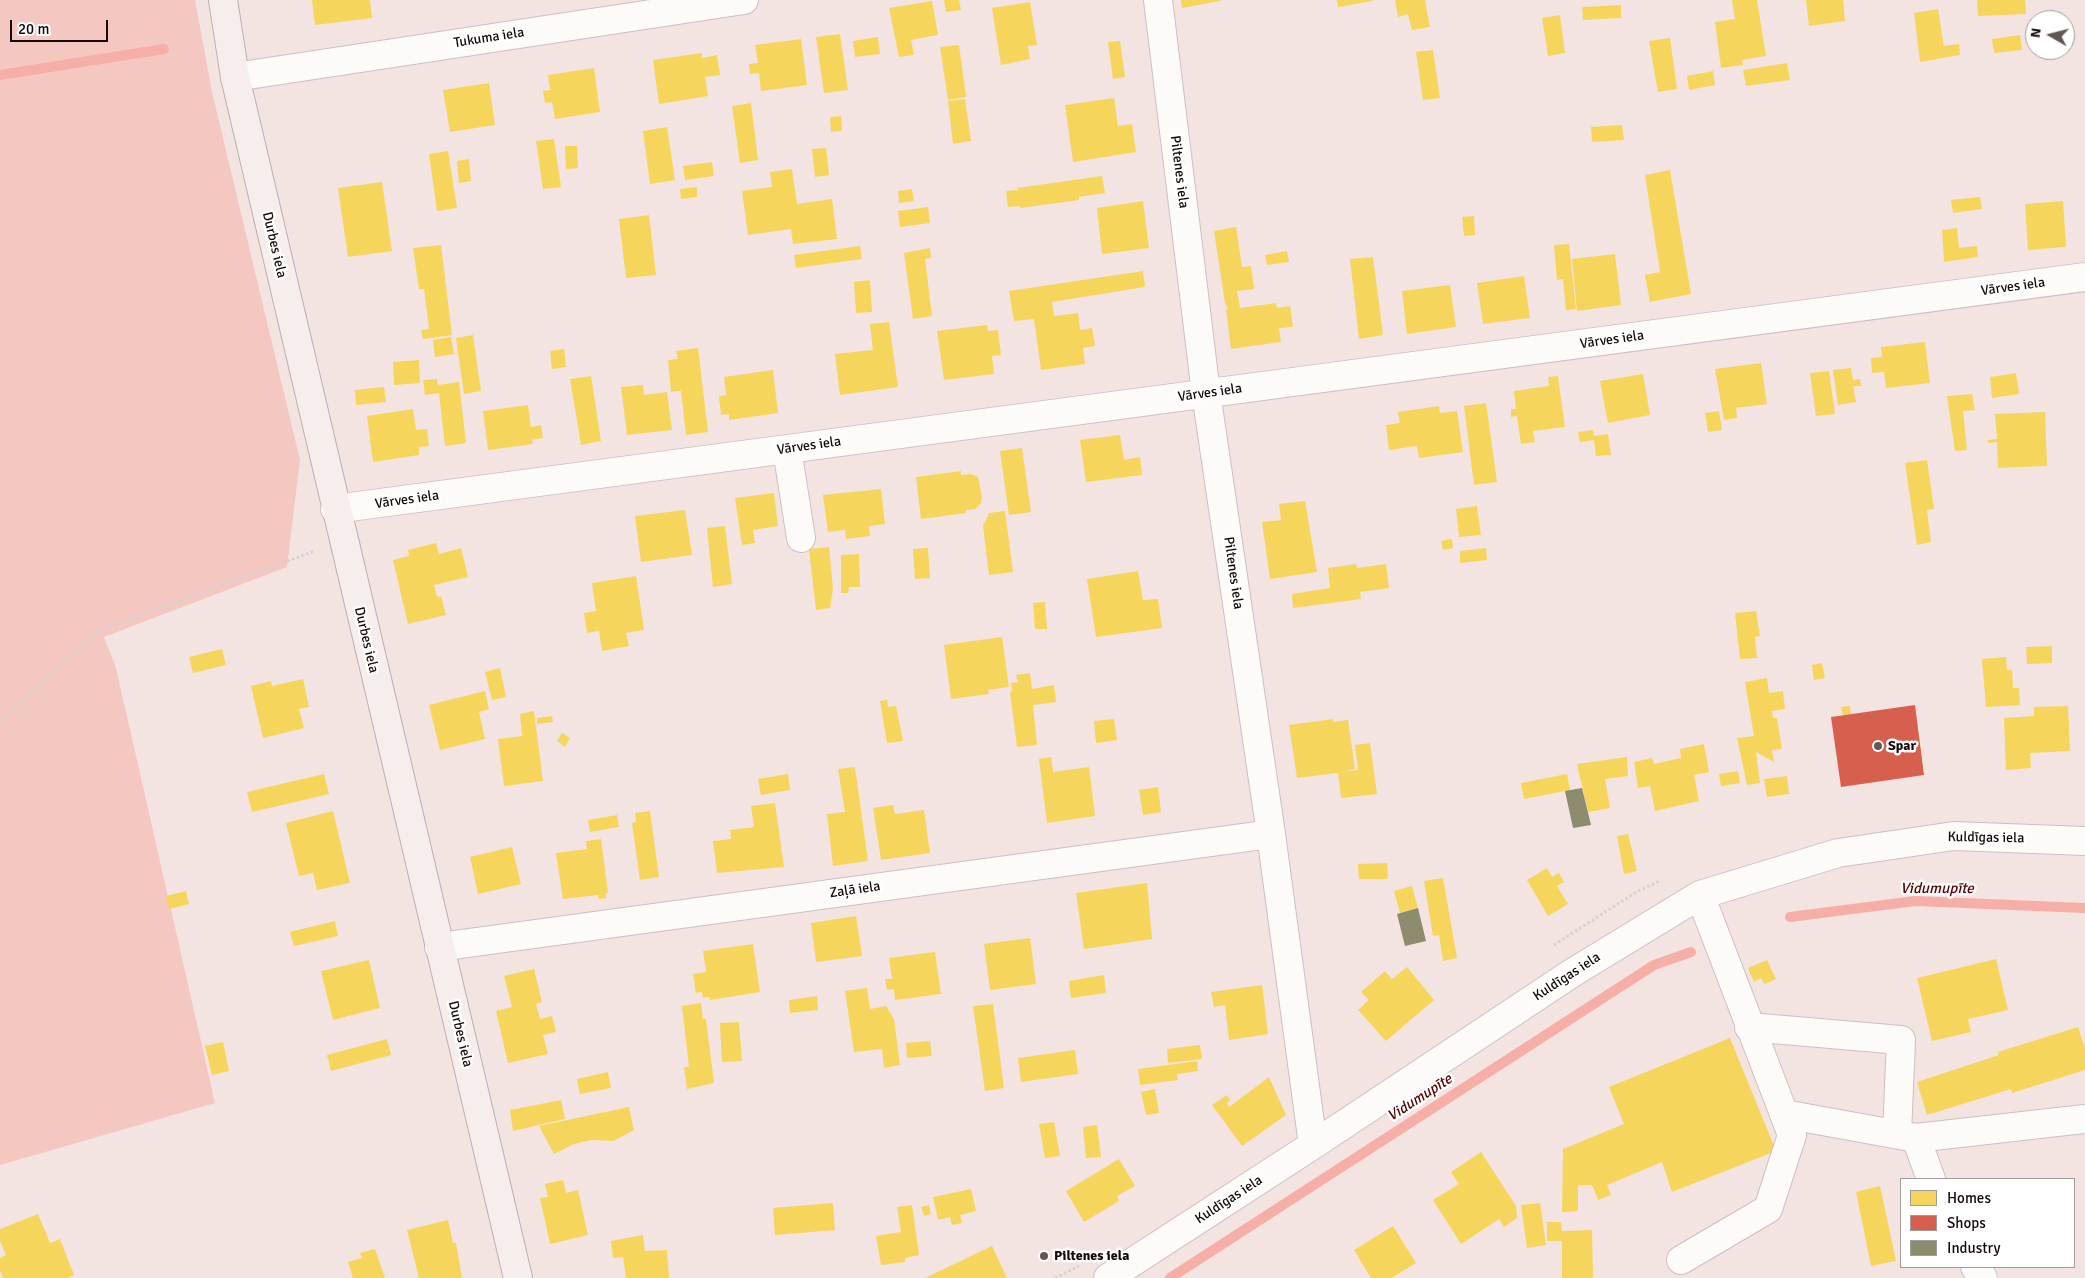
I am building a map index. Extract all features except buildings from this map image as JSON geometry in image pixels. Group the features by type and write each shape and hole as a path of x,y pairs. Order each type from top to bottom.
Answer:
{"main road":[{"name":"Durbes iela","path":"223,0 235,77 342,541 518,1278"}],"street":[{"name":"Tukuma iela","path":"235,77 744,0"},
{"name":"Piltenes iela","path":"1158,0 1206,393 1271,834 1313,1146"},
{"name":"Vārves iela","path":"335,509 2085,277"},
{"path":"787,449 801,538"},
{"name":"Zaļā iela","path":"439,947 1271,834"},
{"name":"Kuldīgas iela","path":"1108,1278 1313,1146 1572,973 1700,896 1838,853 1954,836 2085,841"},
{"path":"1681,1260 1768,1209 1792,1135 1700,896"},
{"path":"1749,1027 1901,1040 1907,1136 1930,1178"},
{"path":"1784,1114 1907,1136 2085,1119"}],"path":[{"path":"0,721 99,630 342,541"}],"shaded area":[{"path":"0,0 195,0 212,92 300,460 287,567 104,637 116,668 215,1103 0,1165"}],"waterway":[{"path":"0,75 164,49"},
{"name":"Vidumupīte","path":"1790,917 1915,901 2085,908"},
{"name":"Vidumupīte","path":"1170,1278 1654,965 1691,952"}],"place":[{"name":"Spar","path":"1878,746"},
{"name":"Piltenes iela","path":"1044,1256"}]}
